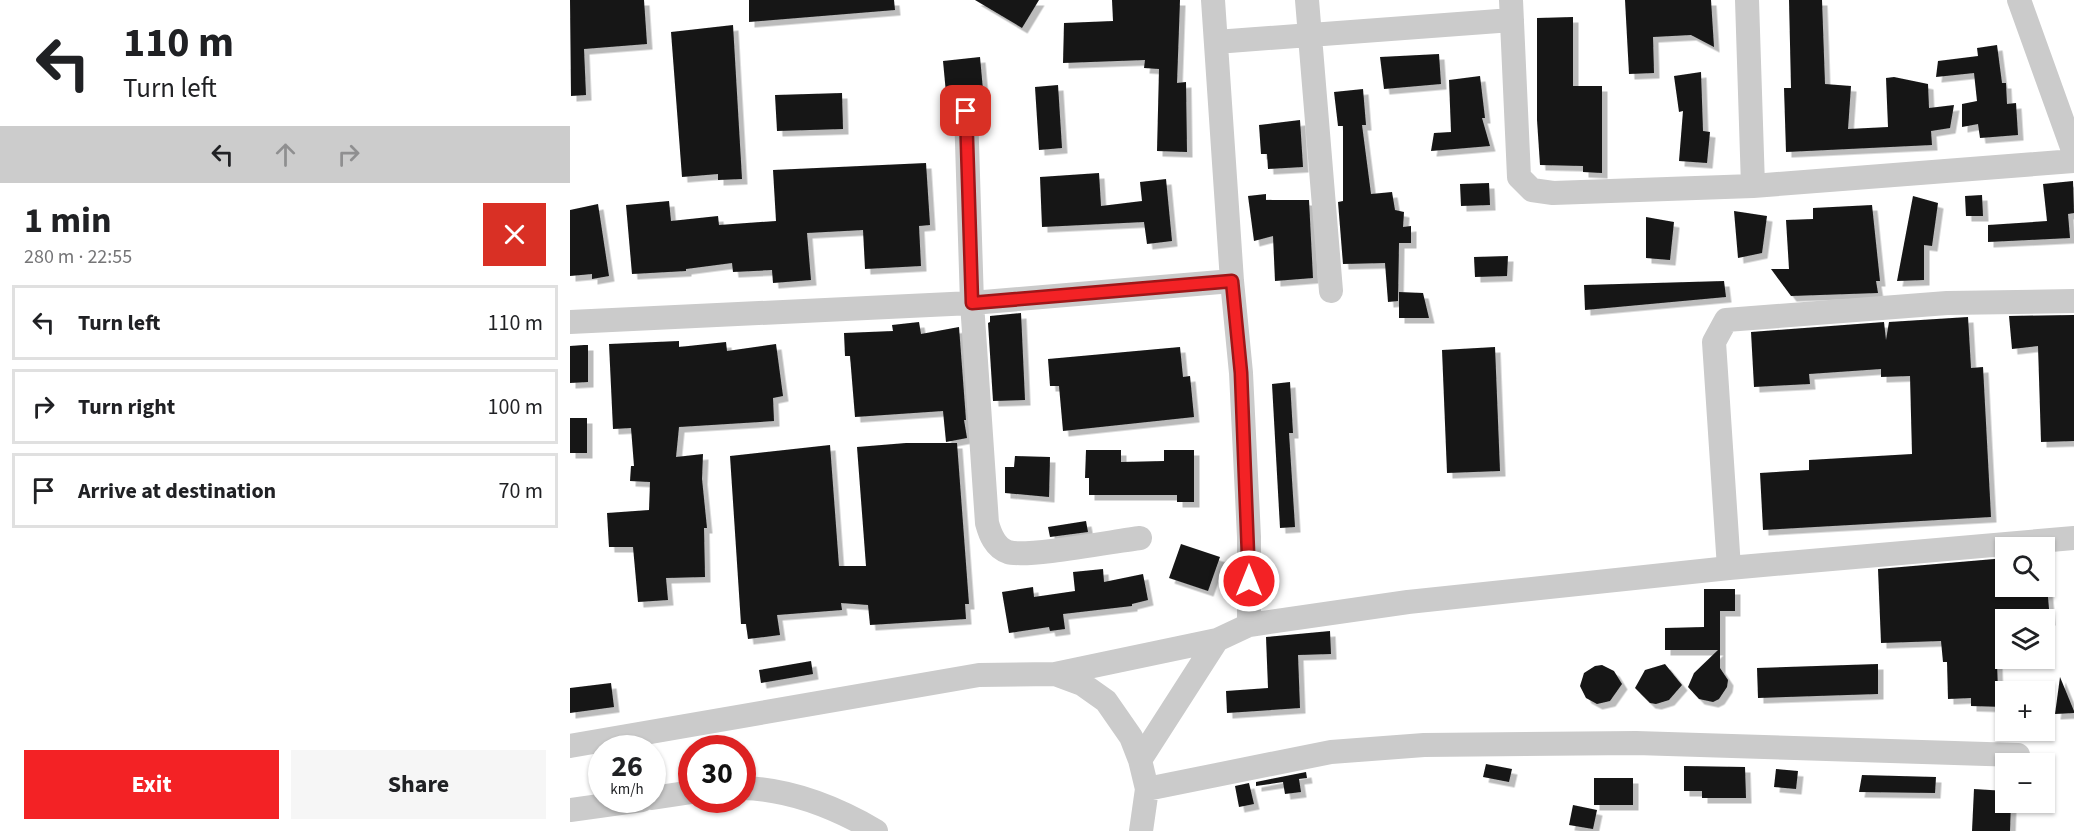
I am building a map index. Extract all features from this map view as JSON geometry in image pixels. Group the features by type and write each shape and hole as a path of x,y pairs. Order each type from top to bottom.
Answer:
{"street":[{"path":"1213,0 1232,281 1241,373 1249,537 1249,625"},
{"path":"1307,0 1331,291"},
{"path":"1747,0 1753,186"},
{"path":"2019,0 2074,153"},
{"path":"1216,42 1309,37 1511,10 1519,177 1532,190 1553,193 1753,186 2074,161"},
{"path":"966,111 972,303 987,523 992,539 1007,552 1027,553 1140,538"},
{"path":"570,322 972,303 1232,281"},
{"path":"1729,568 1713,342 1726,320 1947,303 2074,302"},
{"path":"570,746 979,675 1055,674 1217,640 1249,625 1408,602 1729,568 2074,538"},
{"path":"1140,760 1217,640"},
{"path":"1055,674 1082,684 1106,701 1131,737 1140,760 1147,789 1141,831"},
{"path":"1147,789 1331,752 1424,745 1636,743 1995,753"},
{"path":"756,789 830,806 876,831"},
{"path":"570,810 588,808"}],"building":[{"path":"570,0 644,0 647,44 584,49 586,95 571,96"},
{"path":"749,0 894,0 895,10 749,22"},
{"path":"975,0 1039,0 1022,28"},
{"path":"1112,0 1180,0 1177,83 1186,82 1187,152 1157,151 1159,69 1144,68 1145,60 1063,63 1064,23 1113,21"},
{"path":"1625,0 1711,0 1714,47 1691,35 1653,37 1654,73 1629,74"},
{"path":"1789,0 1822,0 1825,84 1851,86 1848,129 1888,127 1886,78 1894,77 1928,84 1929,108 1954,105 1950,128 1931,131 1932,145 1786,152 1784,88 1791,88"},
{"path":"1573,17 1573,86 1602,86 1602,173 1583,172 1583,166 1540,165 1537,120 1537,18"},
{"path":"733,25 742,179 718,180 718,174 682,177 671,32"},
{"path":"1997,45 2002,83 2006,83 2007,104 2016,103 2018,135 1980,138 1978,124 1962,127 1962,104 1977,101 1974,73 1936,77 1938,61 1978,56 1977,48"},
{"path":"1439,54 1441,84 1384,89 1380,57"},
{"path":"980,57 983,90 946,93 943,61"},
{"path":"1701,72 1703,131 1710,132 1707,163 1679,161 1683,111 1679,112 1674,76"},
{"path":"1480,76 1485,118 1482,118 1490,146 1431,151 1434,133 1451,132 1449,80"},
{"path":"1058,85 1062,148 1039,150 1035,87"},
{"path":"1363,89 1366,125 1362,125 1371,194 1392,192 1395,210 1404,212 1403,227 1411,226 1411,243 1399,243 1398,301 1388,302 1385,263 1343,264 1338,202 1343,201 1343,126 1338,126 1334,92"},
{"path":"842,93 843,129 777,131 775,95"},
{"path":"1300,120 1303,167 1268,169 1267,154 1261,154 1259,125"},
{"path":"926,163 930,225 919,226 921,266 865,269 863,230 807,233 811,280 773,283 772,270 733,272 732,263 686,269 686,271 632,274 626,205 669,201 671,221 718,216 719,225 776,221 773,170"},
{"path":"1099,173 1101,206 1142,201 1140,182 1166,179 1172,241 1147,244 1144,222 1042,227 1040,177"},
{"path":"2073,181 2074,213 2068,214 2070,238 1988,242 1988,225 2047,221 2043,184"},
{"path":"1489,183 1490,205 1461,206 1460,184"},
{"path":"1266,194 1266,200 1309,200 1313,278 1275,281 1273,236 1254,241 1248,196"},
{"path":"1982,195 1983,216 1966,216 1965,196"},
{"path":"1913,196 1938,203 1932,246 1924,245 1924,280 1897,281"},
{"path":"598,204 609,276 592,279 592,274 570,276 570,210"},
{"path":"1872,205 1880,281 1876,281 1878,293 1791,296 1771,269 1789,269 1786,220 1813,219 1813,208"},
{"path":"1734,211 1767,216 1762,253 1738,258"},
{"path":"1646,217 1674,222 1670,260 1646,258"},
{"path":"1508,256 1507,276 1475,277 1474,257"},
{"path":"1724,281 1726,297 1585,310 1584,285"},
{"path":"1399,292 1423,293 1429,318 1399,318"},
{"path":"1021,313 1025,400 993,401 988,323 990,316"},
{"path":"2074,315 2074,441 2041,442 2038,346 2012,349 2009,316"},
{"path":"1968,317 1971,368 1983,367 1991,517 1763,530 1760,473 1809,470 1809,460 1912,454 1910,376 1881,377 1881,369 1809,374 1810,384 1754,387 1751,332 1884,322 1886,340 1889,322"},
{"path":"919,322 921,334 959,327 967,438 946,442 943,411 855,417 850,356 845,356 844,333 893,331 892,325"},
{"path":"679,341 679,347 726,342 727,351 776,344 783,396 773,398 774,421 679,427 676,457 703,454 702,479 707,528 704,528 705,577 666,578 668,600 638,602 633,547 609,547 607,513 649,510 650,482 630,481 631,466 634,466 631,428 613,429 609,344"},
{"path":"588,345 588,382 570,383 570,346"},
{"path":"1180,347 1183,377 1190,376 1194,417 1063,431 1059,386 1050,386 1048,359"},
{"path":"1495,347 1500,471 1447,473 1442,350"},
{"path":"1290,382 1293,433 1289,433 1295,527 1280,528 1272,384"},
{"path":"570,418 587,418 587,453 570,453"},
{"path":"906,443 957,443 969,604 965,604 966,619 870,625 868,605 841,603 842,610 777,615 780,635 748,639 746,624 741,624 730,456 830,445 839,566 866,566 857,447"},
{"path":"1086,450 1121,450 1121,462 1164,461 1164,450 1194,450 1194,502 1177,502 1177,495 1089,495 1089,478 1085,478"},
{"path":"1015,456 1050,457 1049,497 1005,493 1005,467 1014,467"},
{"path":"1086,521 1088,532 1050,537 1048,527"},
{"path":"1181,544 1220,557 1208,591 1169,578"},
{"path":"1995,559 1995,597 2048,597 2049,609 1995,609 1995,669 1997,669 1998,681 1995,681 1995,707 1971,706 1971,698 1948,699 1947,662 1943,662 1941,641 1881,643 1878,569"},
{"path":"1103,569 1104,582 1143,574 1148,600 1132,604 1132,606 1063,614 1065,629 1050,631 1049,627 1009,633 1002,592 1033,587 1034,597 1075,591 1073,572"},
{"path":"1704,589 1735,589 1735,611 1720,611 1720,668 1728,680 1727,687 1719,699 1713,702 1699,699 1688,687 1694,673 1718,650 1665,650 1665,628 1704,627"},
{"path":"1330,631 1331,654 1298,655 1300,708 1227,713 1226,691 1268,688 1266,637"},
{"path":"811,661 813,674 761,683 759,670"},
{"path":"1665,664 1682,685 1669,700 1656,704 1650,703 1635,688 1645,670"},
{"path":"1878,664 1878,694 1758,698 1757,668"},
{"path":"1602,665 1614,671 1622,684 1610,701 1597,704 1586,698 1580,686 1584,673 1595,666"},
{"path":"2060,677 2074,713 2055,714"},
{"path":"611,683 614,707 570,713 570,688"},
{"path":"1486,764 1512,769 1509,782 1483,777"},
{"path":"1684,766 1745,767 1746,798 1702,798 1702,791 1684,791"},
{"path":"1776,769 1798,771 1796,789 1774,787"},
{"path":"1306,772 1307,778 1299,779 1301,792 1285,794 1283,782 1256,786 1256,782"},
{"path":"1862,775 1936,777 1935,793 1859,792"},
{"path":"1594,778 1633,778 1633,805 1594,805"},
{"path":"1249,783 1254,804 1239,807 1235,786"},
{"path":"1974,789 1995,790 1995,813 2011,813 2010,831 1972,831"},
{"path":"1573,805 1597,810 1593,829 1569,825"}],"route":[{"path":"966,111 972,303 1232,281 1241,373 1249,581"}]}
